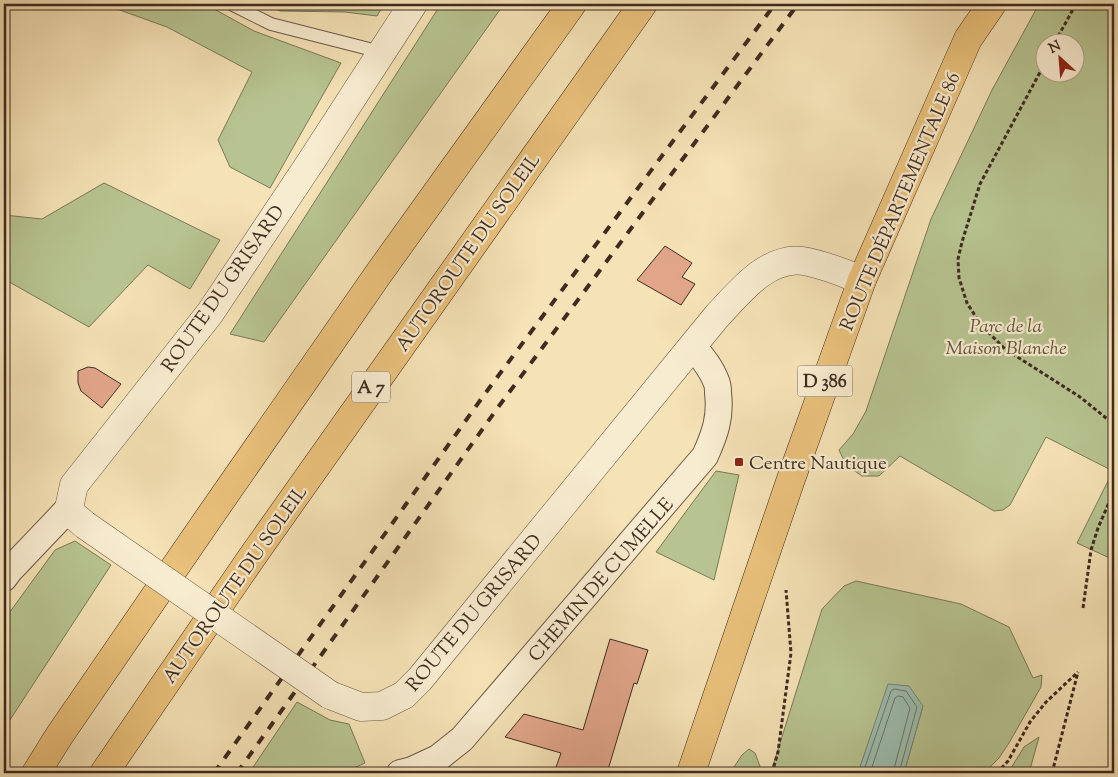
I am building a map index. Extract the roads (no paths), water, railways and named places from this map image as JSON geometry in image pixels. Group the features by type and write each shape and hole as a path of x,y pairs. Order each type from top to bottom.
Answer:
{"main road":[{"path":"36,773 59,736 362,298 572,4"},
{"name":"AUTOROUTE DU SOLEIL","path":"104,773 257,549 643,4"},
{"name":"ROUTE DÉPARTEMENTALE 86","path":"691,773 791,479 862,280 968,39 992,4"}],"street":[{"name":"ROUTE DU GRISARD","path":"413,4 210,313 74,485 77,517 330,696 361,707 382,706 404,694 426,671 717,316 744,287 760,274 789,261 802,261 836,270 862,280"},
{"name":"CHEMIN DE CUMELLE","path":"400,773 412,770 438,758 462,739 705,456 713,439 720,406 717,383 707,363 693,346"},
{"path":"4,578 10,570 77,517"}],"lane":[{"path":"231,4 271,24 381,52"}],"water":[{"path":"888,684 909,686 923,706 904,773 858,773"}],"railway":[{"path":"214,773 484,395 775,4"},
{"path":"237,773 499,406 798,4"}],"place":[{"name":"Centre Nautique","path":"739,462"}],"park label":[{"name":"Parc de la Maison Blanche","path":"1006,336"}]}
